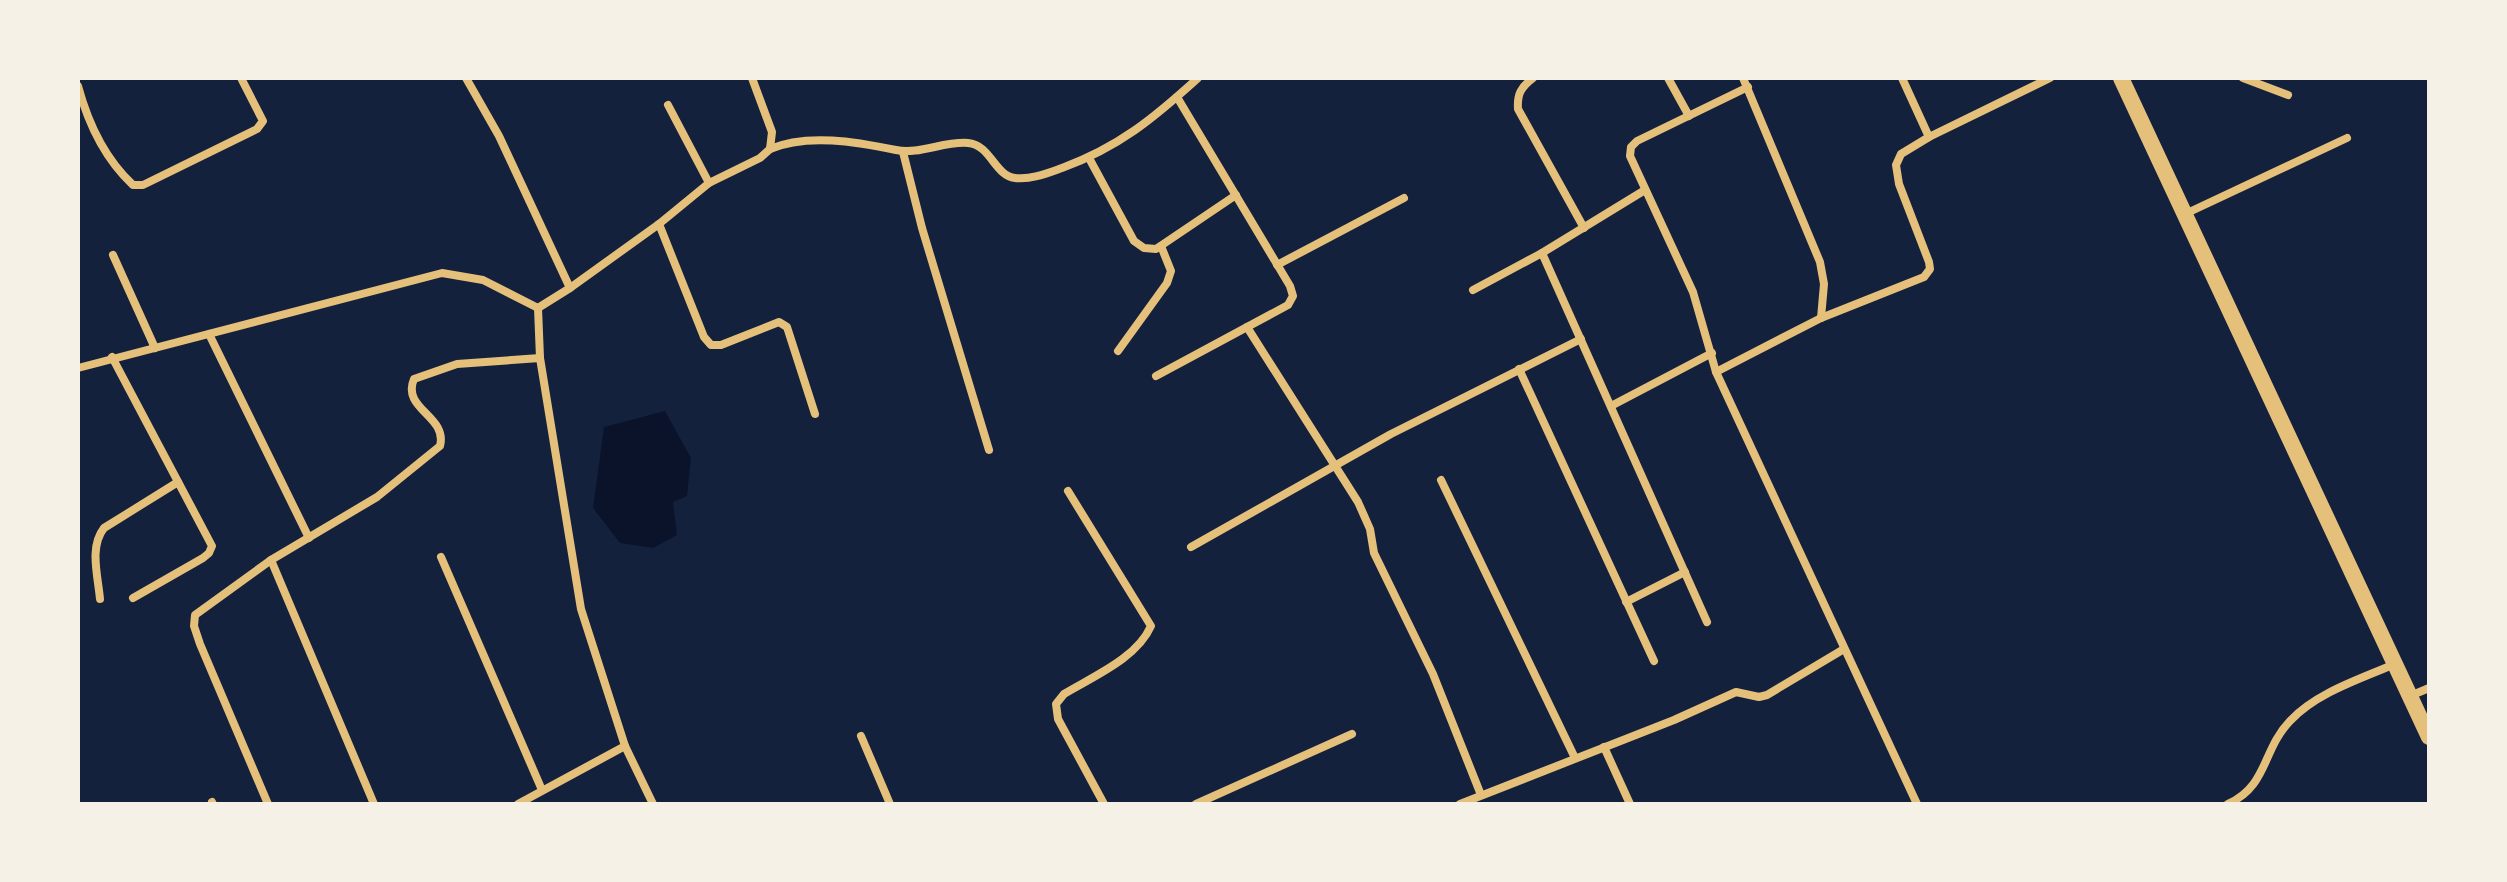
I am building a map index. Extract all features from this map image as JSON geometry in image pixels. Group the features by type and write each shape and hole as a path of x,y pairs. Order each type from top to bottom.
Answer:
{"main road":[{"path":"2121,78 2428,733"}],"street":[{"path":"78,86 85,114 121,174 133,185 143,185 257,129 263,121 261,113 241,78"},
{"path":"466,78 499,136 570,288"},
{"path":"752,78 772,132 770,149"},
{"path":"538,308 659,224 709,183 786,142 802,140 876,146 903,152 967,143 988,153 999,169 1011,177 1028,178 1089,158 1141,128 1198,78"},
{"path":"1533,78 1517,97 1518,109 1584,228"},
{"path":"1668,78 1689,116"},
{"path":"1902,78 1929,137"},
{"path":"1716,372 1821,318 1924,277 1930,269 1899,184 1896,165 1901,154 1929,137 2050,78"},
{"path":"2243,78 2288,95"},
{"path":"1821,318 1824,284 1820,262 1745,82 1631,147 1630,156 1693,292 1716,372 1917,804"},
{"path":"1156,376 1288,305 1293,296 1290,286 1177,97"},
{"path":"668,105 709,183"},
{"path":"2184,214 2347,138"},
{"path":"903,152 922,228 989,450"},
{"path":"1089,158 1134,241 1144,248 1156,249 1236,195"},
{"path":"1473,290 1542,253 1645,190"},
{"path":"1277,265 1404,198"},
{"path":"659,224 704,337 711,345 721,345 779,322 787,327 815,414"},
{"path":"1118,351 1167,283 1171,271 1161,246"},
{"path":"1542,253 1707,622"},
{"path":"113,255 155,348"},
{"path":"78,368 442,273 483,280 538,308"},
{"path":"538,308 540,358 581,609 625,746 653,804"},
{"path":"1247,327 1358,502 1370,529 1374,553 1433,674 1481,795"},
{"path":"209,334 309,538"},
{"path":"1191,547 1333,465 1581,339"},
{"path":"1611,406 1712,353"},
{"path":"112,357 212,546 209,553 133,598"},
{"path":"268,804 194,626 195,615 271,560 377,497 440,446 442,437 439,427 411,398 414,379 457,364 540,358"},
{"path":"1519,369 1654,661"},
{"path":"1441,480 1575,758"},
{"path":"100,599 95,548 97,537 104,528 178,482"},
{"path":"1068,491 1151,626 1144,641 1132,652 1064,694 1056,704 1058,719 1104,804"},
{"path":"441,557 542,790"},
{"path":"271,560 374,804"},
{"path":"1626,602 1685,572"},
{"path":"1460,804 1674,720 1736,692 1759,697 1767,695 1844,649"},
{"path":"2228,804 2255,785 2276,736 2292,717 2322,697 2395,663"},
{"path":"2410,696 2429,688"},
{"path":"1196,804 1352,734"},
{"path":"861,736 890,804"},
{"path":"518,804 625,746"},
{"path":"1604,747 1630,804"}],"water":[{"path":"665,411 691,458 687,496 673,502 677,535 653,548 620,543 593,508 604,427"}]}
